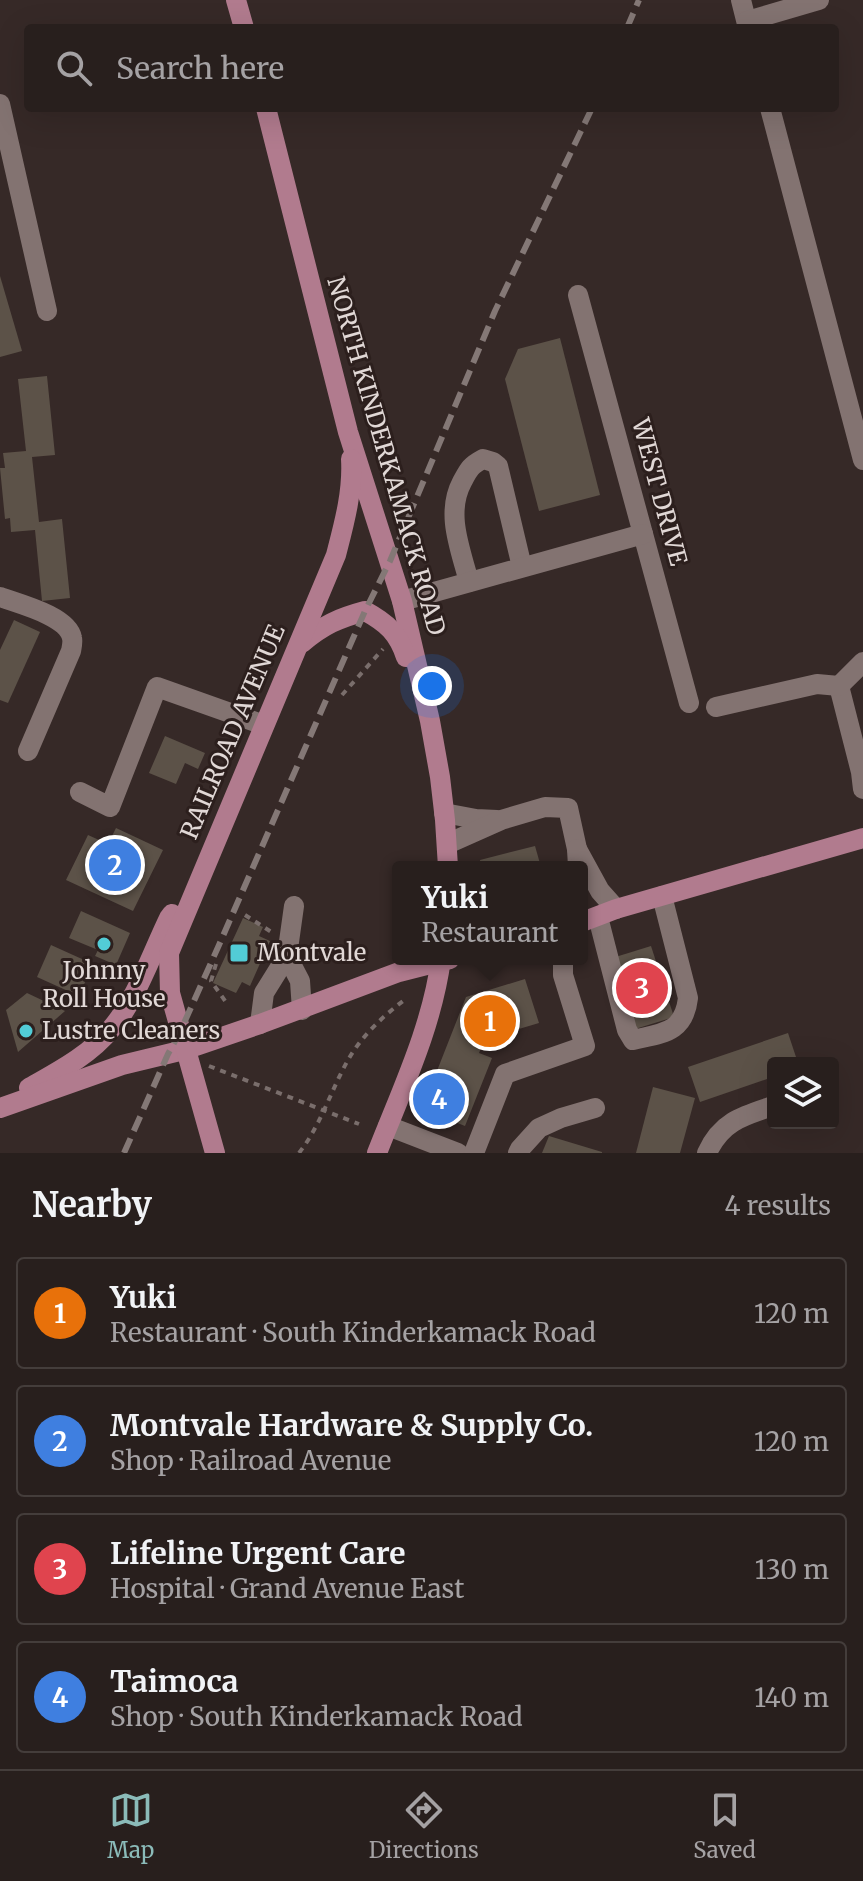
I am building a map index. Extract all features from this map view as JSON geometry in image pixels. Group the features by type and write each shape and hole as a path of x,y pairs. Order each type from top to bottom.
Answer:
{"main road":[{"path":"236,0 243,24"},
{"name":"NORTH KINDERKAMACK ROAD","path":"267,112 348,432 402,601 430,721 448,861"},
{"name":"RAILROAD AVENUE","path":"215,1153 170,993 169,953 336,555 347,513 352,474 348,432"},
{"path":"299,646 336,619 402,601"},
{"path":"365,611 383,621 401,641 430,721"},
{"path":"599,916 863,838"},
{"path":"8,1105 25,1090 62,1069 109,1032 124,1012 169,918 192,895"},
{"path":"8,1105 122,1065 184,1050 425,965"},
{"path":"377,1153 425,1032 443,965"}],"street":[{"path":"741,0 748,24 819,0"},
{"path":"0,104 47,311"},
{"path":"771,112 863,460"},
{"name":"WEST DRIVE","path":"578,295 689,703"},
{"path":"469,582 453,508 458,489 471,465 483,459 498,466 522,567"},
{"path":"402,601 643,534"},
{"path":"0,597 65,623 72,637 71,651 28,751"},
{"path":"839,686 863,662"},
{"path":"716,707 817,684 839,686"},
{"path":"839,686 862,786"},
{"path":"80,792 110,807 157,687 264,725"},
{"path":"447,844 501,820 545,807 568,808 578,858"},
{"path":"444,813 501,820"},
{"path":"588,873 600,891 599,916 627,1030 633,1040 672,1030 682,1022 687,1010 688,998 662,896"},
{"path":"260,1024 264,993 294,906"},
{"path":"279,950 300,981 302,1010"},
{"path":"474,1153 505,1074 585,1046 563,967"},
{"path":"518,1153 539,1128 595,1108"},
{"path":"707,1153 725,1126 767,1108"},
{"path":"388,1126 458,1153"}],"path":[{"path":"342,695 384,648"},
{"path":"245,915 275,933 279,950"},
{"path":"216,964 211,981 228,1005"},
{"path":"299,1153 325,1111 349,1057 368,1032 403,1001"},
{"path":"206,1065 359,1124"}],"building":[{"path":"0,276 22,351 0,357"},
{"path":"560,338 600,495 539,511 505,379 518,349"},
{"path":"47,376 55,455 32,457 39,522 62,519 70,598 42,601 35,530 11,532 10,518 5,519 0,468 5,468 3,453 26,451 18,379"},
{"path":"14,620 40,632 8,703 0,700 0,650"},
{"path":"165,736 205,753 198,769 185,763 176,784 149,773"},
{"path":"116,828 163,850 133,911 66,880 88,835 108,844"},
{"path":"535,846 539,861 480,861"},
{"name":"Johnny Roll House","path":"81,911 130,933 116,965 95,956 98,950 69,938"},
{"path":"243,918 263,927 259,936 270,941 250,986 242,982 236,993 213,983"},
{"path":"51,945 93,964 79,996 37,977"},
{"path":"651,946 674,1017 632,1030 609,959"},
{"path":"525,979 539,1023 485,1039 479,1053 492,1058 465,1126 422,1109 466,997"},
{"name":"Lustre Cleaners","path":"27,993 65,1011 18,1052 6,1010"},
{"path":"788,1033 796,1057 767,1057 767,1079 700,1102 688,1067"},
{"path":"653,1087 695,1098 680,1153 636,1153"},
{"path":"549,1136 602,1152 602,1153 542,1153"}],"railway":[{"path":"629,24 639,0"},
{"path":"124,1153 390,561 495,311 590,112"}],"place":[{"name":"Montvale Hardware & Supply Co.","path":"115,865"},
{"name":"Johnny Roll House","path":"104,944"},
{"name":"Montvale","path":"239,953"},
{"name":"Lifeline Urgent Care","path":"642,988"},
{"name":"Yuki","path":"490,1021"},
{"name":"Lustre Cleaners","path":"26,1031"},
{"name":"Taimoca","path":"439,1099"}]}
